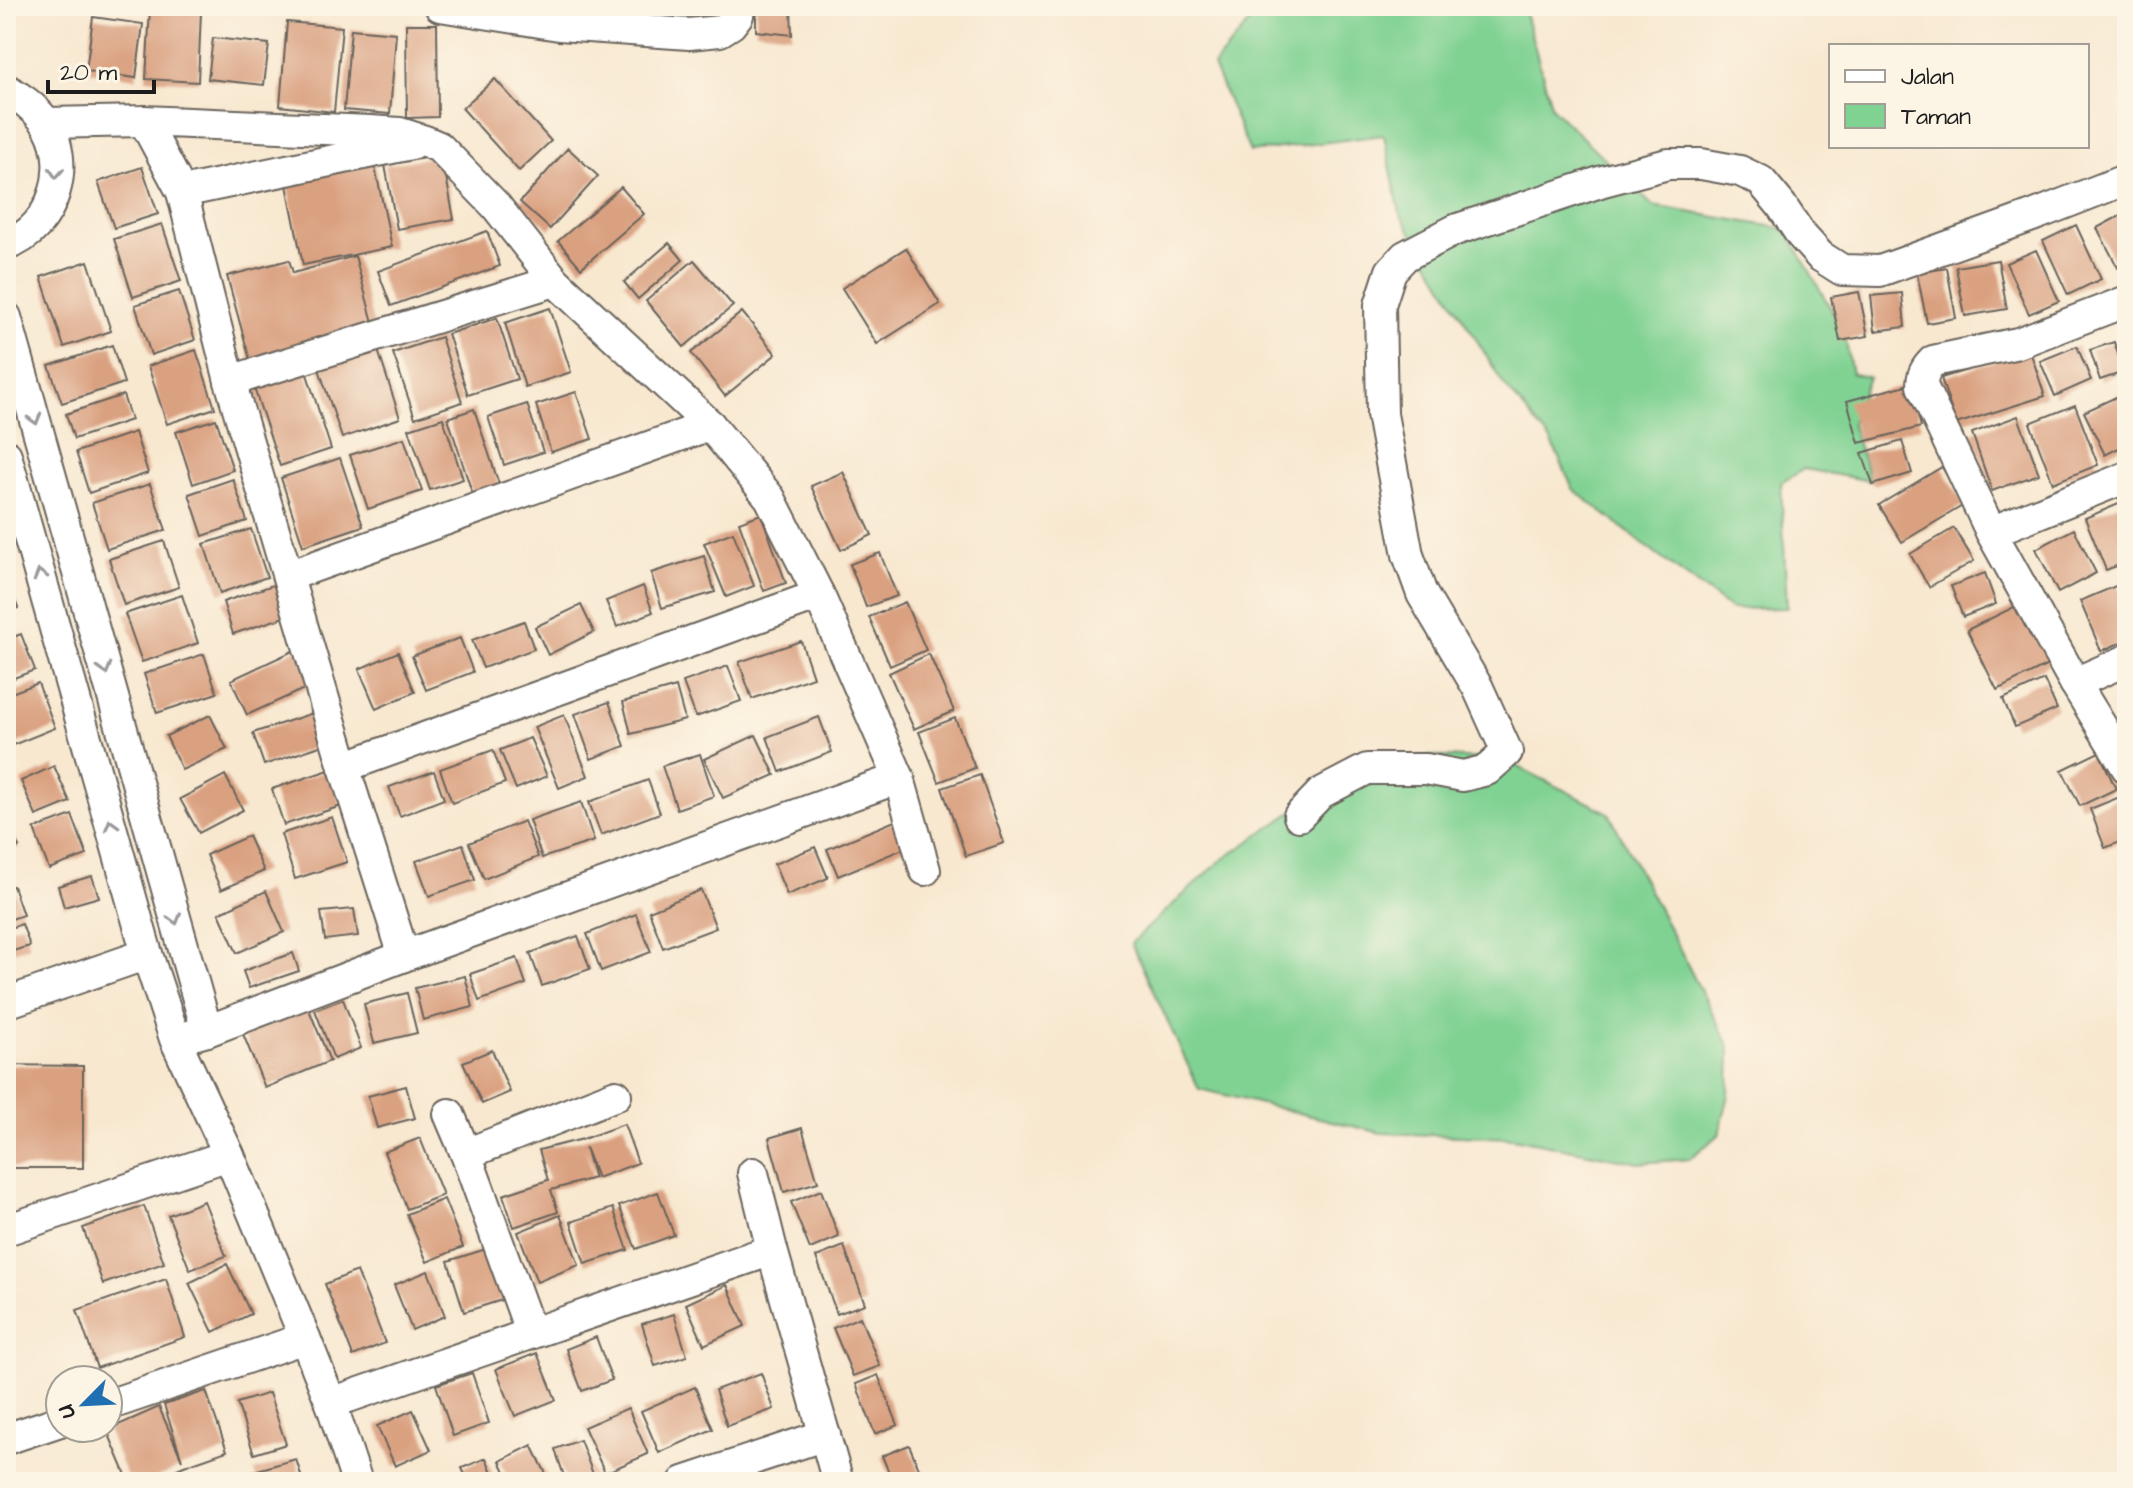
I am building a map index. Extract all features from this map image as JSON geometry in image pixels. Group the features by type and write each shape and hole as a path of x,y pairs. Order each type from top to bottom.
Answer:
{"street":[{"path":"440,6 560,16 689,34 720,31 731,24 740,6"},
{"path":"6,89 28,102 46,123 57,149 59,177 51,203 36,226 6,245"},
{"path":"46,123 144,121 370,131 400,133 439,147 496,206 555,281 710,425 770,498 819,595 899,778 925,870"},
{"path":"144,121 182,192 230,381 344,767 404,956"},
{"path":"182,192 425,141"},
{"path":"1299,816 1321,793 1367,769 1426,769 1463,776 1487,770 1507,752 1478,688 1422,594 1408,555 1382,414 1380,305 1391,271 1405,256 1455,230 1603,181 1668,164 1701,164 1740,171 1761,181 1820,256 1842,270 1880,271 2127,179"},
{"path":"230,381 555,281"},
{"path":"2127,301 2018,343 1933,361 1926,369 1922,386 1991,532 2075,683 2127,768"},
{"path":"6,317 207,1031"},
{"path":"288,576 710,425"},
{"path":"6,455 147,954 175,1039 229,1155 305,1338 357,1482"},
{"path":"1991,532 2127,477"},
{"path":"344,767 819,595"},
{"path":"2075,683 2127,660"},
{"path":"175,1039 207,1031 404,956 899,778"},
{"path":"6,1003 147,954"},
{"path":"466,1154 616,1095"},
{"path":"449,1114 531,1333"},
{"path":"6,1230 229,1155"},
{"path":"753,1173 838,1482"},
{"path":"331,1403 772,1250"},
{"path":"124,1400 305,1338"},
{"path":"6,1439 44,1426"},
{"path":"684,1482 825,1435"}],"green space":[{"path":"1263,6 1523,6 1552,108 1653,206 1786,229 1844,332 1852,374 1869,377 1851,423 1870,481 1804,469 1781,483 1787,608 1731,609 1573,489 1552,442 1504,385 1400,214 1384,135 1250,152 1213,66"},
{"path":"1421,756 1505,760 1609,813 1730,1047 1729,1095 1719,1135 1689,1159 1639,1163 1513,1138 1381,1133 1199,1089 1131,943 1218,863 1304,804"}],"building":[{"path":"583,6 647,6 646,19 583,16"},
{"path":"668,6 717,6 718,13 668,10"},
{"path":"756,6 791,6 792,35 756,31"},
{"path":"150,9 201,12 198,82 146,79"},
{"path":"93,17 143,24 136,78 86,71"},
{"path":"287,22 342,27 334,112 280,106"},
{"path":"406,24 437,24 438,117 407,118"},
{"path":"351,29 396,33 390,114 344,110"},
{"path":"213,38 269,44 264,85 208,79"},
{"path":"495,79 551,141 519,171 462,108"},
{"path":"568,148 598,176 550,229 520,202"},
{"path":"442,155 454,219 397,229 385,165"},
{"path":"374,162 392,247 303,265 286,180"},
{"path":"142,167 158,214 114,228 98,182"},
{"path":"621,187 644,214 581,268 558,241"},
{"path":"2127,212 2127,263 2118,268 2097,228"},
{"path":"162,224 181,281 133,297 114,239"},
{"path":"2076,225 2101,279 2068,295 2043,241"},
{"path":"487,231 500,266 391,306 378,271"},
{"path":"669,243 683,260 638,299 624,282"},
{"path":"906,248 940,304 877,344 842,288"},
{"path":"2036,250 2059,301 2029,314 2006,263"},
{"path":"355,256 374,326 250,360 227,276 289,260 293,273"},
{"path":"694,260 733,306 684,347 646,301"},
{"path":"1998,260 2007,309 1965,316 1956,267"},
{"path":"88,261 111,331 64,347 41,277"},
{"path":"1947,268 1956,318 1927,323 1917,273"},
{"path":"179,291 195,340 151,355 135,305"},
{"path":"1859,292 1868,336 1840,341 1831,297"},
{"path":"1902,293 1905,327 1875,331 1871,296"},
{"path":"550,308 571,372 525,387 505,323"},
{"path":"742,312 776,354 725,396 691,353"},
{"path":"497,318 517,379 468,395 448,334"},
{"path":"441,337 462,402 415,418 393,353"},
{"path":"2114,342 2124,372 2100,380 2090,350"},
{"path":"376,344 400,418 342,438 317,363"},
{"path":"112,345 124,383 62,403 49,366"},
{"path":"2077,346 2091,380 2055,396 2040,361"},
{"path":"196,350 215,408 167,424 148,366"},
{"path":"2030,351 2045,396 1956,424 1941,378"},
{"path":"306,371 331,449 280,466 254,388"},
{"path":"1910,384 1921,427 1859,443 1847,401"},
{"path":"576,392 592,439 551,452 536,405"},
{"path":"123,395 131,420 74,439 66,414"},
{"path":"2118,396 2127,416 2127,444 2105,455 2084,412"},
{"path":"527,404 543,452 504,465 488,417"},
{"path":"2075,405 2098,465 2053,483 2030,423"},
{"path":"474,409 501,490 474,499 448,418"},
{"path":"2018,416 2039,474 1992,491 1972,433"},
{"path":"443,418 463,479 430,490 409,429"},
{"path":"216,419 233,470 193,484 176,432"},
{"path":"135,432 148,473 89,493 76,452"},
{"path":"404,438 422,491 368,509 350,455"},
{"path":"1902,441 1912,473 1873,485 1862,453"},
{"path":"340,458 363,526 303,546 281,478"},
{"path":"1942,467 1964,505 1902,542 1879,505"},
{"path":"843,472 872,535 841,550 811,486"},
{"path":"233,479 247,521 203,536 189,494"},
{"path":"150,484 166,530 107,549 92,503"},
{"path":"2121,503 2127,517 2127,562 2106,570 2085,518"},
{"path":"761,514 786,583 764,591 739,522"},
{"path":"1954,528 1974,561 1929,587 1910,554"},
{"path":"251,529 267,577 220,593 204,544"},
{"path":"2074,529 2096,573 2058,593 2036,549"},
{"path":"733,532 754,586 726,597 704,543"},
{"path":"164,541 179,587 124,605 109,559"},
{"path":"880,553 897,596 866,607 850,564"},
{"path":"704,556 715,592 662,608 651,573"},
{"path":"1985,573 1996,604 1963,617 1951,586"},
{"path":"6,577 18,608 6,613"},
{"path":"279,583 290,615 233,634 223,602"},
{"path":"2118,585 2127,606 2127,640 2101,651 2080,601"},
{"path":"643,586 653,612 617,627 606,601"},
{"path":"182,595 198,643 142,662 125,614"},
{"path":"905,602 926,650 890,666 869,617"},
{"path":"2022,603 2052,663 1997,690 1967,630"},
{"path":"581,605 594,632 548,655 535,627"},
{"path":"524,621 534,649 483,668 472,640"},
{"path":"21,634 35,670 6,681 6,640"},
{"path":"460,638 473,672 426,690 412,656"},
{"path":"801,641 813,677 752,699 739,662"},
{"path":"297,649 313,685 247,715 231,680"},
{"path":"398,652 415,692 376,709 359,669"},
{"path":"204,654 217,693 157,713 144,674"},
{"path":"929,654 954,711 914,729 889,673"},
{"path":"728,666 741,701 696,717 683,682"},
{"path":"2044,680 2057,709 2015,727 2003,699"},
{"path":"38,683 55,728 13,745 6,727 6,695"},
{"path":"676,687 685,720 631,734 623,702"},
{"path":"609,702 625,746 591,759 575,714"},
{"path":"313,713 323,745 264,765 253,733"},
{"path":"210,715 227,749 182,770 166,736"},
{"path":"564,715 588,776 559,788 534,727"},
{"path":"819,717 832,752 780,772 767,737"},
{"path":"955,718 975,768 939,782 919,732"},
{"path":"756,735 775,775 723,798 704,759"},
{"path":"530,738 547,776 516,789 500,750"},
{"path":"493,750 505,783 452,803 440,769"},
{"path":"2099,752 2116,789 2080,806 2062,770"},
{"path":"700,754 714,796 677,809 662,766"},
{"path":"54,766 70,802 36,816 21,781"},
{"path":"329,770 341,806 284,825 272,789"},
{"path":"434,771 444,799 400,816 389,787"},
{"path":"225,775 243,810 199,833 180,799"},
{"path":"980,775 1004,843 966,856 942,788"},
{"path":"648,780 660,813 601,835 589,802"},
{"path":"2127,794 2127,839 2105,848 2090,809"},
{"path":"581,802 594,841 542,858 529,820"},
{"path":"72,815 87,855 49,869 34,829"},
{"path":"332,817 347,862 295,879 281,834"},
{"path":"6,820 19,847 6,853"},
{"path":"897,820 908,847 838,876 827,849"},
{"path":"524,821 538,857 484,879 469,843"},
{"path":"248,836 264,871 221,890 206,855"},
{"path":"463,844 475,880 429,896 416,861"},
{"path":"815,847 828,878 787,895 774,864"},
{"path":"92,876 99,897 64,907 58,886"},
{"path":"13,886 23,915 6,921 6,888"},
{"path":"701,890 716,928 663,948 649,911"},
{"path":"266,891 284,932 237,953 219,913"},
{"path":"354,909 358,936 325,940 321,912"},
{"path":"636,914 651,952 601,971 587,934"},
{"path":"22,924 30,946 6,953 6,929"},
{"path":"578,936 590,969 542,986 530,953"},
{"path":"293,953 299,971 249,988 243,971"},
{"path":"517,958 526,984 479,1001 470,974"},
{"path":"465,976 473,1007 423,1020 415,988"},
{"path":"407,993 417,1033 374,1043 364,1004"},
{"path":"343,999 361,1048 334,1059 315,1010"},
{"path":"308,1007 330,1061 265,1088 243,1034"},
{"path":"492,1050 510,1092 482,1104 463,1062"},
{"path":"6,1065 83,1066 83,1168 6,1168"},
{"path":"406,1086 415,1118 377,1128 368,1096"},
{"path":"624,1124 638,1163 597,1178 585,1147 594,1178 551,1190 558,1212 514,1227 503,1195 548,1180 539,1150"},
{"path":"802,1128 818,1182 784,1192 769,1138"},
{"path":"420,1138 443,1195 407,1209 384,1152"},
{"path":"821,1190 839,1237 810,1249 791,1202"},
{"path":"658,1192 674,1235 636,1249 619,1206"},
{"path":"444,1199 463,1247 427,1262 407,1214"},
{"path":"204,1201 226,1256 190,1270 168,1215"},
{"path":"144,1206 164,1263 103,1284 83,1228"},
{"path":"613,1208 628,1250 585,1264 571,1222"},
{"path":"560,1215 579,1265 537,1282 518,1232"},
{"path":"844,1246 865,1304 837,1314 816,1257"},
{"path":"486,1249 502,1300 464,1312 448,1261"},
{"path":"227,1264 251,1314 213,1332 189,1283"},
{"path":"357,1271 385,1343 353,1356 325,1284"},
{"path":"428,1271 445,1316 412,1330 394,1285"},
{"path":"166,1279 185,1337 108,1364 96,1364 77,1310"},
{"path":"727,1285 745,1326 704,1345 686,1304"},
{"path":"674,1314 687,1356 655,1366 642,1324"},
{"path":"860,1317 880,1366 853,1376 833,1328"},
{"path":"596,1337 612,1380 582,1391 566,1349"},
{"path":"537,1353 556,1400 515,1416 496,1369"},
{"path":"472,1373 489,1423 453,1436 436,1385"},
{"path":"761,1373 774,1409 727,1426 715,1390"},
{"path":"878,1375 898,1425 875,1434 856,1384"},
{"path":"695,1387 713,1429 659,1453 641,1411"},
{"path":"206,1391 227,1451 147,1482 129,1482 113,1444 124,1444 124,1422 159,1407 182,1460 164,1405"},
{"path":"269,1393 286,1444 254,1454 237,1403"},
{"path":"628,1408 648,1454 605,1473 584,1427"},
{"path":"413,1410 431,1450 395,1466 377,1426"},
{"path":"580,1440 596,1482 566,1482 555,1449"},
{"path":"532,1445 550,1482 510,1482 500,1461"},
{"path":"909,1445 925,1482 893,1482 882,1456"},
{"path":"486,1458 496,1482 468,1482 462,1468"},
{"path":"296,1459 303,1482 257,1482 254,1471"}]}
